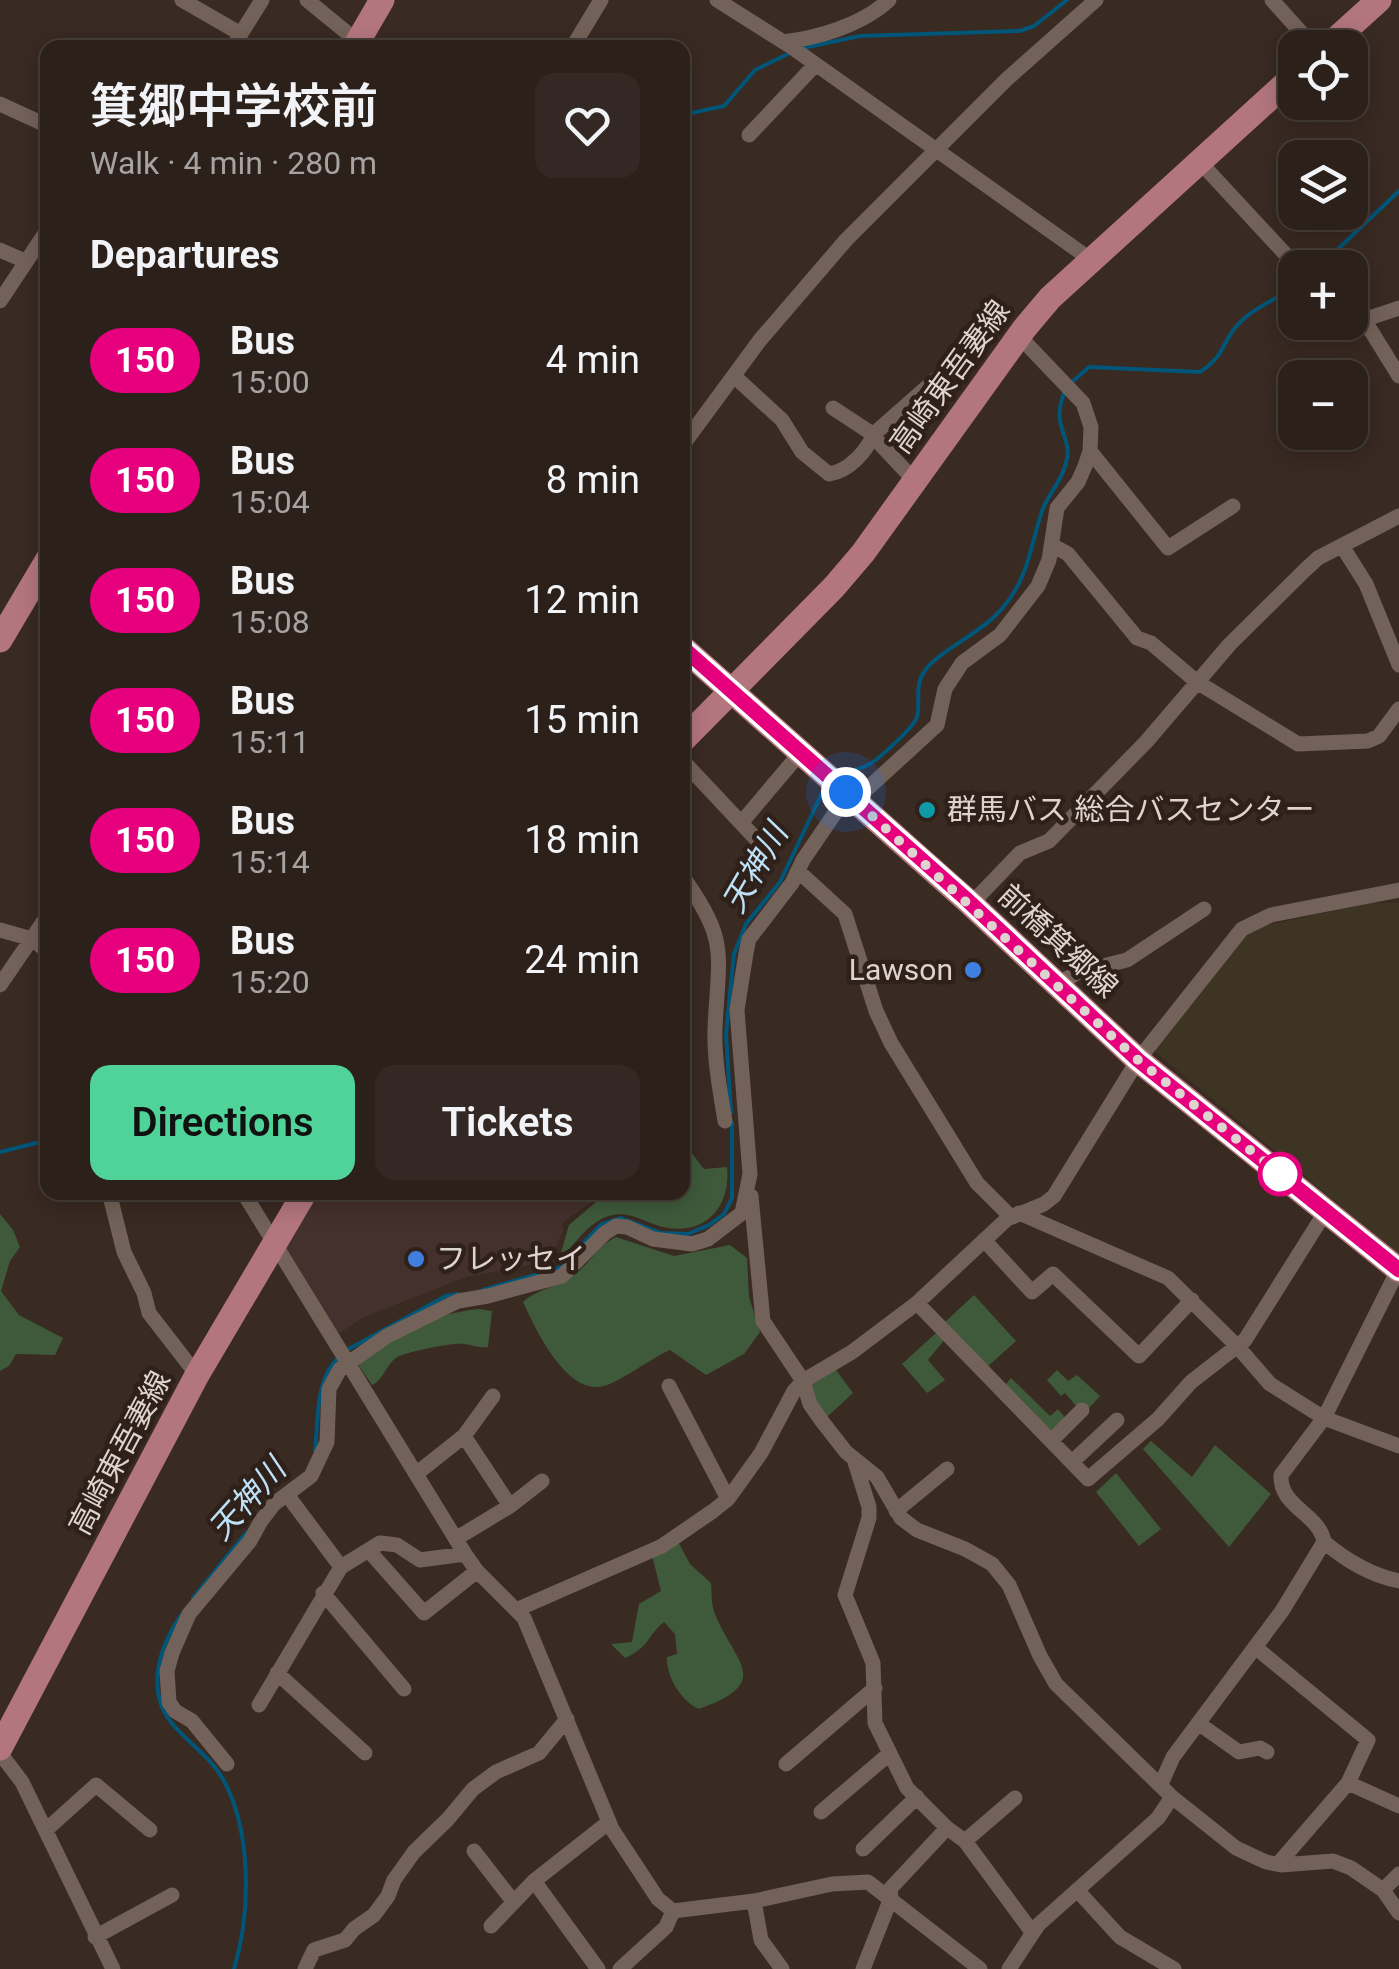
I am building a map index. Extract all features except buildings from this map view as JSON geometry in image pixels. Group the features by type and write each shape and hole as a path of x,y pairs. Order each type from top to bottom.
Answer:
{"main road":[{"path":"358,40 382,0"},
{"path":"1346,30 1379,0"},
{"name":"高崎東吾妻線","path":"690,733 834,588 1050,298 1278,90"},
{"path":"1,636 40,571"},
{"name":"前橋箕郷線","path":"690,654 971,904 1138,1060 1399,1270"},
{"name":"高崎東吾妻線","path":"0,1750 197,1375 299,1200"}],"street":[{"path":"182,0 235,40"},
{"path":"237,40 262,0"},
{"path":"307,0 352,40"},
{"path":"577,40 601,0"},
{"path":"717,0 1090,259"},
{"path":"749,135 797,52 835,29 867,16 889,0"},
{"path":"690,435 846,240 934,150 1096,0"},
{"path":"1272,0 1299,30"},
{"path":"0,104 40,122"},
{"path":"1199,161 1281,250"},
{"path":"0,301 40,240"},
{"path":"0,250 24,261"},
{"path":"1368,318 1399,308"},
{"path":"1368,322 1399,376"},
{"path":"724,1121 749,940 798,872 845,791 937,725 944,690 962,664 1000,635 1019,612 1044,573 1057,508 1078,482 1090,451 1091,427 1083,403 1018,336"},
{"path":"734,376 782,420 802,452 829,474 837,474 976,344"},
{"path":"834,408 872,438 915,481"},
{"path":"1090,451 1168,548 1233,506"},
{"path":"971,904 1020,853 1049,840 1146,742 1230,644 1305,570 1399,516"},
{"path":"1052,545 1068,554 1138,638 1150,642 1197,682 1298,744 1368,741 1379,736 1399,709"},
{"path":"1342,546 1366,584 1399,665"},
{"path":"740,823 801,752"},
{"path":"690,769 757,840"},
{"path":"798,872 845,914 876,1011 891,1043 978,1183 1015,1215 1168,1278 1270,1384 1324,1418 1399,1446"},
{"path":"690,887 706,910 721,958 715,1032 731,1083 750,1174 763,1321 804,1382 810,1404 854,1459 877,1477 896,1512 917,1530 992,1564 1010,1585 1056,1684 1172,1797 1236,1848 1278,1864 1333,1861 1366,1876 1383,1890 1399,1913"},
{"path":"518,1609 662,1546 728,1499 804,1382 861,1346 917,1303 1015,1215 1054,1196 1138,1060 1248,924 1272,915 1399,890"},
{"path":"1057,984 1078,972 1126,960 1204,909"},
{"path":"0,985 40,926"},
{"path":"0,930 32,939 40,946"},
{"path":"227,1764 192,1721 175,1711 170,1702 167,1672 189,1614 250,1540 274,1504 311,1476 328,1432 329,1389 340,1369 386,1336 458,1301 562,1276 604,1233 616,1226 675,1244 708,1239 742,1213 750,1174"},
{"path":"111,1200 119,1236 149,1314 197,1375"},
{"path":"248,1200 465,1554 477,1571 518,1609 609,1822 658,1900 673,1911 754,1901 852,1881 868,1882 980,1969"},
{"path":"917,1303 1088,1479 1158,1419 1191,1382 1237,1346 1261,1317 1326,1211"},
{"path":"984,1240 1032,1292 1053,1274 1139,1356 1192,1300"},
{"path":"1399,1270 1324,1418 1286,1465 1280,1482 1292,1504 1320,1530 1324,1542 1355,1564 1399,1581"},
{"path":"669,1386 728,1499"},
{"path":"416,1474 464,1436 494,1396"},
{"path":"1051,1441 1082,1410"},
{"path":"1072,1462 1116,1420"},
{"path":"464,1436 510,1506"},
{"path":"854,1459 869,1518 845,1595 873,1663 874,1723 907,1788 965,1841 1032,1932"},
{"path":"896,1512 947,1469"},
{"path":"458,1538 542,1481"},
{"path":"288,1496 341,1567"},
{"path":"1161,1784 1172,1757 1282,1611 1324,1542"},
{"path":"259,1705 341,1567 388,1543 420,1560 465,1554"},
{"path":"370,1552 424,1613 477,1571"},
{"path":"324,1592 404,1689"},
{"path":"1255,1647 1368,1740 1348,1783 1278,1864"},
{"path":"277,1673 364,1754"},
{"path":"786,1764 875,1688"},
{"path":"305,1969 314,1950 345,1940 354,1928 374,1916 414,1852 448,1820 472,1789 496,1772 539,1753 567,1719"},
{"path":"1198,1723 1239,1752 1260,1748 1268,1752"},
{"path":"0,1750 22,1782 112,1969"},
{"path":"821,1812 889,1754"},
{"path":"1348,1783 1399,1806"},
{"path":"46,1830 96,1785 150,1830"},
{"path":"1009,1969 1032,1932 1158,1818 1172,1797"},
{"path":"863,1849 917,1798"},
{"path":"965,1841 1015,1798"},
{"path":"491,1926 508,1912 512,1900 609,1822"},
{"path":"863,1969 891,1898 890,1889 947,1828"},
{"path":"474,1851 512,1900"},
{"path":"1383,1890 1399,1874"},
{"path":"534,1881 598,1969"},
{"path":"1076,1890 1120,1937 1174,1969"},
{"path":"96,1937 172,1895"},
{"path":"754,1901 761,1940 782,1969"},
{"path":"620,1969 666,1927 673,1911"}],"shaded area":[{"path":"1371,903 1399,903 1399,1254 1152,1049 1248,934 1263,926"},
{"name":"フレッセイ","path":"310,1200 594,1200 562,1223 563,1231 553,1251 537,1264 466,1277 364,1317 337,1335 286,1253 288,1232"}],"green space":[{"path":"690,1151 704,1169 727,1167 721,1204 714,1214 695,1226 668,1228 625,1214 609,1216 587,1229 558,1263 569,1225 598,1200 690,1200"},
{"path":"0,1214 20,1247 10,1261 1,1291 19,1315 63,1338 55,1355 16,1354 9,1366 0,1371"},
{"path":"616,1237 674,1256 730,1245 747,1258 749,1297 760,1332 744,1354 706,1375 670,1350 614,1382 593,1387 566,1372 545,1344 523,1302 574,1275"},
{"path":"974,1295 1016,1341 986,1368 944,1323"},
{"path":"479,1309 492,1311 488,1347 458,1344 404,1354 372,1385 359,1366 374,1351 416,1326 445,1315"},
{"path":"937,1332 945,1339 928,1360 945,1380 927,1393 902,1364"},
{"path":"836,1370 853,1393 827,1417 814,1404 810,1385"},
{"path":"1057,1370 1068,1381 1077,1375 1100,1396 1087,1410 1077,1407 1047,1380"},
{"path":"1011,1378 1050,1416 1058,1409 1067,1420 1051,1437 1003,1388"},
{"path":"1151,1441 1192,1477 1215,1445 1271,1494 1229,1547 1143,1449"},
{"path":"1116,1473 1161,1529 1139,1546 1096,1492"},
{"path":"675,1536 690,1564 711,1583 715,1614 743,1669 736,1690 699,1709 681,1695 672,1680 667,1657 677,1654 675,1634 664,1622 644,1645 625,1658 611,1644 632,1642 639,1604 661,1591 650,1547"}],"waterway":[{"path":"803,48 860,36 1020,31 1034,26 1067,0"},
{"path":"690,113 724,106 755,70 790,53"},
{"name":"天神川","path":"1337,250 1399,191"},
{"name":"天神川","path":"1072,382 1089,367 1200,372 1218,356 1241,321 1278,297"},
{"name":"天神川","path":"840,777 873,762 903,735 917,717 919,683 924,672 938,657 988,622 1015,591 1042,511 1066,463 1067,445 1060,422 1066,389"},
{"name":"天神川","path":"731,1113 726,1034 734,954 746,924 780,882 824,789"},
{"name":"天神川","path":"483,1290 559,1268 602,1224 621,1218 661,1233 688,1234 709,1225 724,1214 732,1198 732,1123"},
{"path":"0,1152 40,1142"},
{"name":"天神川","path":"347,1350 446,1296 458,1294"},
{"name":"天神川","path":"315,1450 322,1388 340,1356"},
{"name":"天神川","path":"193,1598 247,1532"},
{"name":"天神川","path":"182,1614 161,1656 160,1701 176,1728 223,1779 239,1823 246,1898 234,1969"}],"bus line":[{"name":"150","path":"690,654 965,898 1138,1060 1399,1270"}],"place":[{"name":"群馬バス 総合バスセンター","path":"927,810"},
{"name":"Lawson","path":"973,970"},
{"name":"フレッセイ","path":"416,1259"}],"route":[{"path":"846,792 1138,1060 1280,1174"}]}
